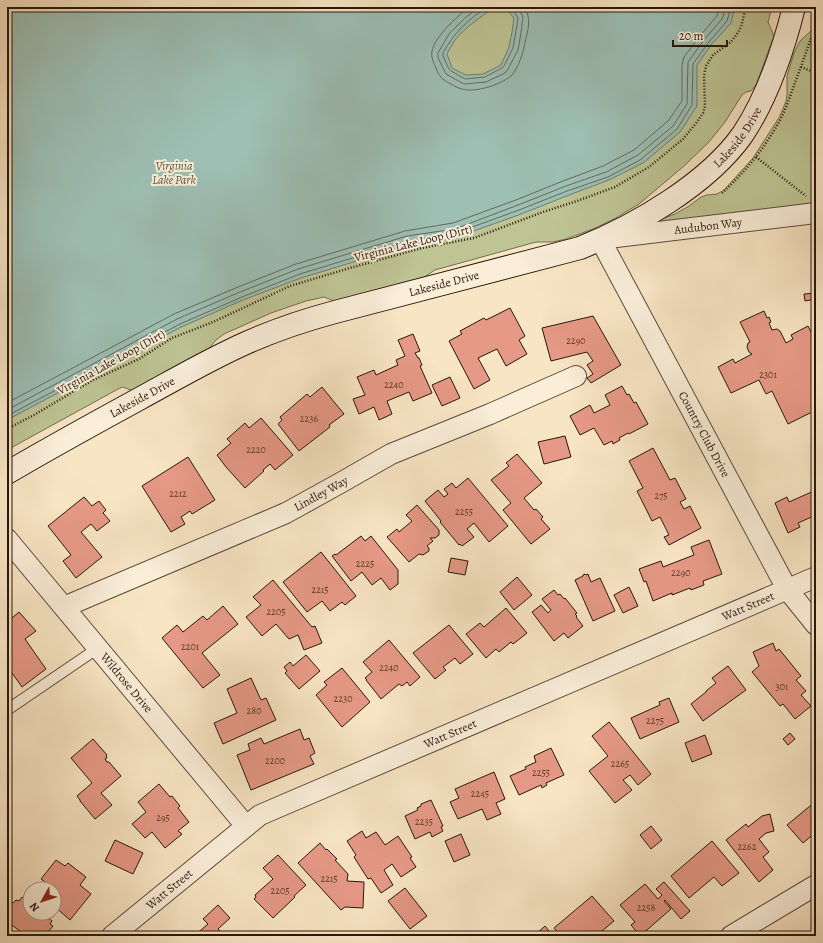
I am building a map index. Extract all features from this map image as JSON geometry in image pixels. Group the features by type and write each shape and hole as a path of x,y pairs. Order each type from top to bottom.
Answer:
{"street":[{"name":"Lakeside Drive","path":"7,473 182,376 246,343 274,331 335,312 580,248 636,221 668,202 693,184 725,156 742,135 770,82 783,47 794,7"},
{"name":"Audubon Way","path":"600,239 811,204"},
{"name":"Country Club Drive","path":"600,239 787,590 816,625"},
{"name":"Lindley Way","path":"64,607 286,513 391,454 490,414 576,376"},
{"name":"Wildrose Drive","path":"7,539 246,826"},
{"name":"Watt Street","path":"125,932 260,815 816,577"},
{"path":"731,936 816,885"}],"lane":[{"path":"7,710 98,648"}],"path":[{"name":"Virginia Lake Loop (Dirt)","path":"7,429 34,415 93,380 139,359 172,338 213,322 290,286 422,248 474,238 615,187 649,167 683,139 697,122 703,113 705,106 704,75 706,66 713,55 731,42 737,34 741,26 746,7"},
{"path":"816,23 801,67 816,73"},
{"path":"756,157 811,204"}],"green space":[{"name":"Virginia Lake Park","path":"7,7 772,7 768,22 774,36 756,85 751,91 742,95 725,122 709,142 684,166 639,204 614,219 566,239 553,242 536,242 435,270 417,282 342,300 334,301 324,297 306,301 271,313 224,334 216,340 207,351 133,391 123,387 120,388 7,450"},
{"path":"816,14 816,208 653,225 657,221 675,214 689,206 701,197 717,194 724,190 753,158 780,116 786,101 787,76 794,53 800,41 811,31"}],"water":[{"name":"Virginia Lake Park","path":"7,7 735,7 731,23 711,45 697,65 697,106 680,132 643,163 609,180 457,237 409,245 301,278 243,300 181,327 7,420","holes":["495,8 506,9 514,18 509,47 501,65 483,74 466,75 452,68 447,54 459,35 474,22"]}],"building":[{"path":"816,293 816,299 805,301 804,294"},
{"path":"510,308 525,336 519,340 527,354 506,366 497,349 478,358 490,380 474,389 449,341 462,334 460,331 484,318 486,320"},
{"path":"764,311 767,318 769,317 771,322 769,323 772,330 777,329 780,331 786,343 793,339 791,335 808,326 816,342 816,410 788,424 772,391 766,394 759,380 731,393 718,367 733,359 735,363 752,354 749,352 747,347 748,343 750,342 740,322"},
{"path":"593,316 621,365 591,383 587,378 593,374 587,365 593,361 587,352 551,361 542,328"},
{"path":"413,334 420,351 415,353 422,365 420,366 432,393 413,401 409,392 387,401 392,414 379,420 374,407 359,414 353,399 365,395 357,377 374,370 376,375 398,365 396,360 405,356 398,340"},
{"path":"450,377 460,398 442,406 432,385"},
{"path":"622,386 634,403 636,402 648,424 619,438 620,440 613,444 612,441 604,445 594,428 580,435 570,416 590,405 594,413 610,405 605,395"},
{"path":"322,387 344,414 299,451 278,424 282,420 280,417 307,394 310,397"},
{"path":"261,418 293,455 275,470 270,464 245,488 217,455 231,443 227,439 245,423 249,428"},
{"path":"565,436 571,457 544,464 538,442"},
{"path":"653,448 670,480 675,478 686,499 680,502 684,509 690,506 701,528 669,545 664,537 669,535 660,517 652,521 637,491 643,488 629,461"},
{"path":"517,454 542,483 524,498 534,510 536,509 543,517 541,519 550,529 531,544 503,510 511,503 491,480 509,466 506,463"},
{"path":"188,457 215,500 192,514 190,511 181,517 185,524 171,532 142,486"},
{"path":"468,478 508,526 489,542 474,523 467,529 474,537 462,546 460,544 459,545 440,522 441,521 425,501 438,490 444,497 448,494 444,489 452,483 456,488"},
{"path":"816,490 816,515 798,523 800,527 788,533 775,503 787,497 789,502"},
{"path":"84,497 92,506 99,501 106,510 103,513 110,521 97,531 91,524 81,532 102,557 76,578 63,561 71,555 48,526"},
{"path":"417,505 439,530 439,535 435,538 430,538 433,541 427,546 429,551 423,555 419,554 409,562 387,537 397,529 399,532 412,521 406,515"},
{"path":"361,536 365,541 371,536 398,570 398,584 390,590 381,578 372,585 362,572 351,581 332,556 335,554 336,555"},
{"path":"709,540 722,574 703,581 704,585 691,590 690,588 672,595 672,593 653,601 646,581 644,582 639,569 661,561 663,567 694,555 691,547"},
{"path":"321,552 356,596 345,605 342,602 330,611 322,601 307,612 283,582"},
{"path":"451,558 468,561 465,575 448,572"},
{"path":"585,574 588,574 591,582 600,578 615,611 593,621 575,580"},
{"path":"517,577 532,595 514,610 500,592"},
{"path":"273,580 312,627 315,626 322,643 304,650 298,635 289,639 276,624 262,636 246,617 261,605 253,597"},
{"path":"629,587 638,606 623,613 614,595"},
{"path":"554,590 558,595 560,594 564,599 565,598 577,613 575,614 577,616 576,617 583,626 568,638 564,633 554,641 532,612 541,605 548,613 551,610 542,599"},
{"path":"223,606 238,624 202,653 220,675 203,688 162,638 177,625 183,632 203,616 207,620"},
{"path":"506,608 527,633 513,644 511,642 499,652 496,649 486,658 466,634 480,623 484,627"},
{"path":"19,612 36,631 25,639 46,669 22,687 7,666 7,622"},
{"path":"449,625 473,654 460,664 455,658 443,667 446,670 435,679 413,653"},
{"path":"389,640 420,677 410,686 407,682 402,686 399,684 381,699 365,678 372,672 363,662"},
{"path":"773,643 776,651 779,649 801,676 796,680 806,691 801,695 811,706 795,719 783,704 780,706 752,672 759,666 753,652"},
{"path":"306,655 320,671 299,689 285,673 287,671 284,667 290,662 293,666"},
{"path":"728,666 746,690 703,721 691,704 716,683 712,678"},
{"path":"342,668 370,702 342,727 316,695 327,685 324,682"},
{"path":"251,678 261,700 266,698 276,720 223,744 214,723 237,713 227,689"},
{"path":"669,698 679,722 640,739 631,718 660,705 659,702"},
{"path":"609,722 651,774 638,785 630,775 623,780 632,790 615,803 589,771 608,756 592,736"},
{"path":"300,729 304,740 309,738 315,753 310,756 314,764 251,790 237,755 250,750 248,744 261,738 264,744"},
{"path":"790,733 795,739 788,745 783,739"},
{"path":"705,735 712,754 692,762 685,743"},
{"path":"93,739 107,755 107,758 105,759 107,762 109,762 121,776 101,793 112,805 95,819 77,796 92,783 71,758"},
{"path":"551,748 564,775 546,783 547,785 542,788 541,785 519,795 510,776 526,769 525,767 536,762 534,756"},
{"path":"494,772 505,799 496,803 501,814 487,820 482,809 458,819 450,802 459,798 455,789"},
{"path":"159,784 180,806 178,808 189,822 178,831 182,834 165,848 152,832 145,838 132,824 146,812 138,802"},
{"path":"431,800 443,826 441,827 443,831 432,837 430,832 415,839 405,816 418,810 417,808 421,806 421,804"},
{"path":"816,801 816,832 803,843 787,825"},
{"path":"770,814 774,831 766,833 759,839 769,852 763,857 773,870 759,882 726,840 746,824 748,827 762,816"},
{"path":"651,826 662,840 651,849 640,835"},
{"path":"362,831 366,838 376,832 385,845 398,836 412,857 410,858 416,867 401,877 392,864 384,870 393,885 381,893 371,878 368,879 354,857 356,855 347,841"},
{"path":"461,834 470,855 454,862 445,841"},
{"path":"115,840 143,853 133,874 105,861"},
{"path":"712,841 739,873 722,886 714,877 689,898 671,876"},
{"path":"320,843 337,859 335,860 348,874 347,881 364,882 363,908 345,907 341,910 298,863"},
{"path":"278,855 306,885 273,918 254,899 256,897 255,895 273,879 263,868"},
{"path":"56,860 65,866 68,863 86,877 80,885 91,894 70,920 62,913 62,881 44,881 41,879"},
{"path":"664,882 690,911 681,919 665,900 664,901 671,909 640,936 631,925 635,922 620,905 645,884 658,899 662,895 656,889"},
{"path":"405,888 427,916 410,929 388,901"},
{"path":"592,896 614,921 602,931 604,935 561,936 554,928"},
{"path":"22,897 22,921 52,921 50,924 53,926 45,936 26,936 7,921 7,898 13,903 16,900 19,901"},
{"path":"218,905 230,918 218,929 225,936 194,936 208,924 203,919"},
{"path":"545,926 553,936 534,936"}]}
